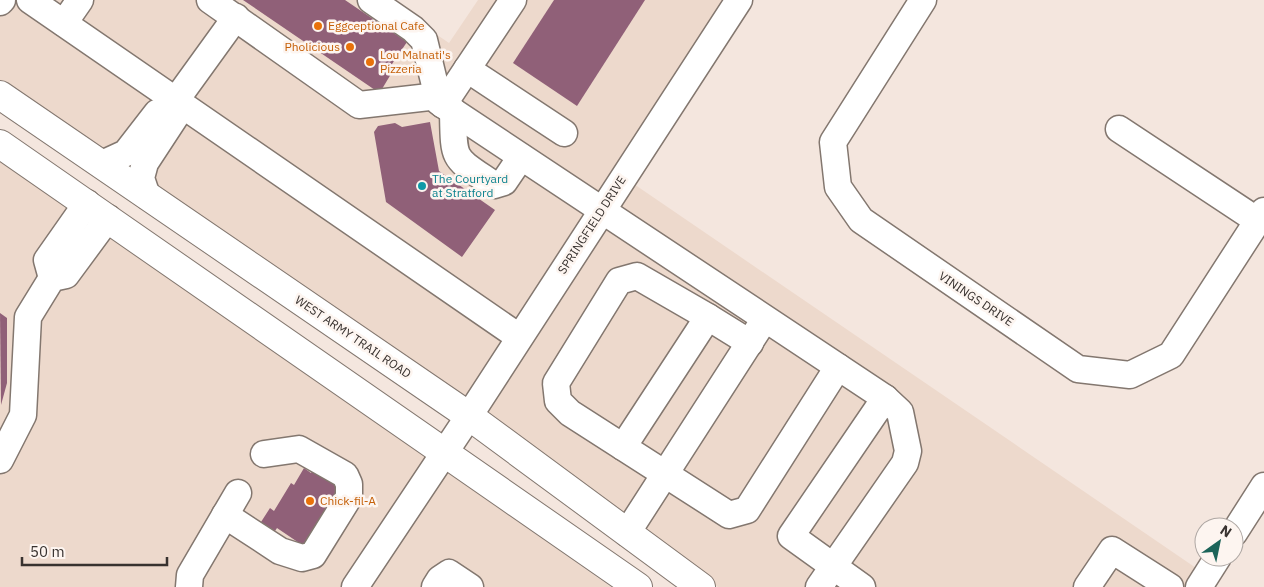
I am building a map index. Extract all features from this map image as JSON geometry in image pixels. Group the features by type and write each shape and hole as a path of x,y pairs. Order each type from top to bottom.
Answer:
{"main road":[{"name":"WEST ARMY TRAIL ROAD","path":"0,95 469,416 701,587"},
{"path":"0,144 445,450 638,587"}],"street":[{"path":"30,0 519,336"},
{"path":"64,23 80,0"},
{"path":"210,0 359,105 445,104 601,211 886,398 900,412 908,451 905,463 826,577"},
{"path":"371,0 413,29 424,40 445,104 454,151 460,162 494,185 504,182 521,157"},
{"path":"445,104 513,0"},
{"name":"VININGS DRIVE","path":"923,0 833,142 838,187 861,220 1078,369 1130,375 1171,355 1261,216"},
{"name":"SPRINGFIELD DRIVE","path":"355,587 469,416 601,211 731,3"},
{"path":"102,164 126,152 176,100 236,17"},
{"path":"468,69 564,132"},
{"path":"148,196 141,178 145,163 176,100"},
{"path":"1119,129 1261,216"},
{"path":"0,460 23,415 28,317 52,278 47,260 98,211"},
{"path":"750,343 704,324 637,276 619,281 608,302 556,382 558,401 570,413 729,516 748,510 838,367"},
{"path":"627,532 666,476 765,319"},
{"path":"623,447 704,324"},
{"path":"862,587 826,577 791,536 886,398"},
{"path":"196,583 232,504 280,551 302,558 313,555 349,497 349,484 345,475 299,450 264,454"},
{"path":"1244,517 1264,486"},
{"path":"1087,587 1112,550 1170,587"},
{"path":"435,587 440,579 449,573 470,587"}],"shaded area":[{"path":"0,0 386,0 449,43 478,0 730,0 464,405 0,87"},
{"path":"0,159 611,587 0,587"},
{"path":"628,180 1199,570 1188,587 718,587 477,415"}],"building":[{"path":"243,0 345,0 407,42 390,67 391,74 382,89 375,90"},
{"path":"554,0 645,0 577,106 513,63"},
{"name":"The Courtyard at Stratford","path":"430,122 439,171 495,210 462,257 386,202 374,132 378,126 395,123 402,127"},
{"path":"0,313 7,318 7,383 1,405"},
{"name":"Chick-fil-A","path":"316,465 343,484 308,549 277,528 275,531 261,522 270,508 274,511 291,483 294,485 304,468 311,473"}],"place":[{"name":"Eggceptional Cafe","path":"318,26"},
{"name":"Pholicious","path":"350,47"},
{"name":"Lou Malnati's Pizzeria","path":"370,62"},
{"name":"The Courtyard at Stratford","path":"422,186"},
{"name":"Chick-fil-A","path":"310,501"}]}
